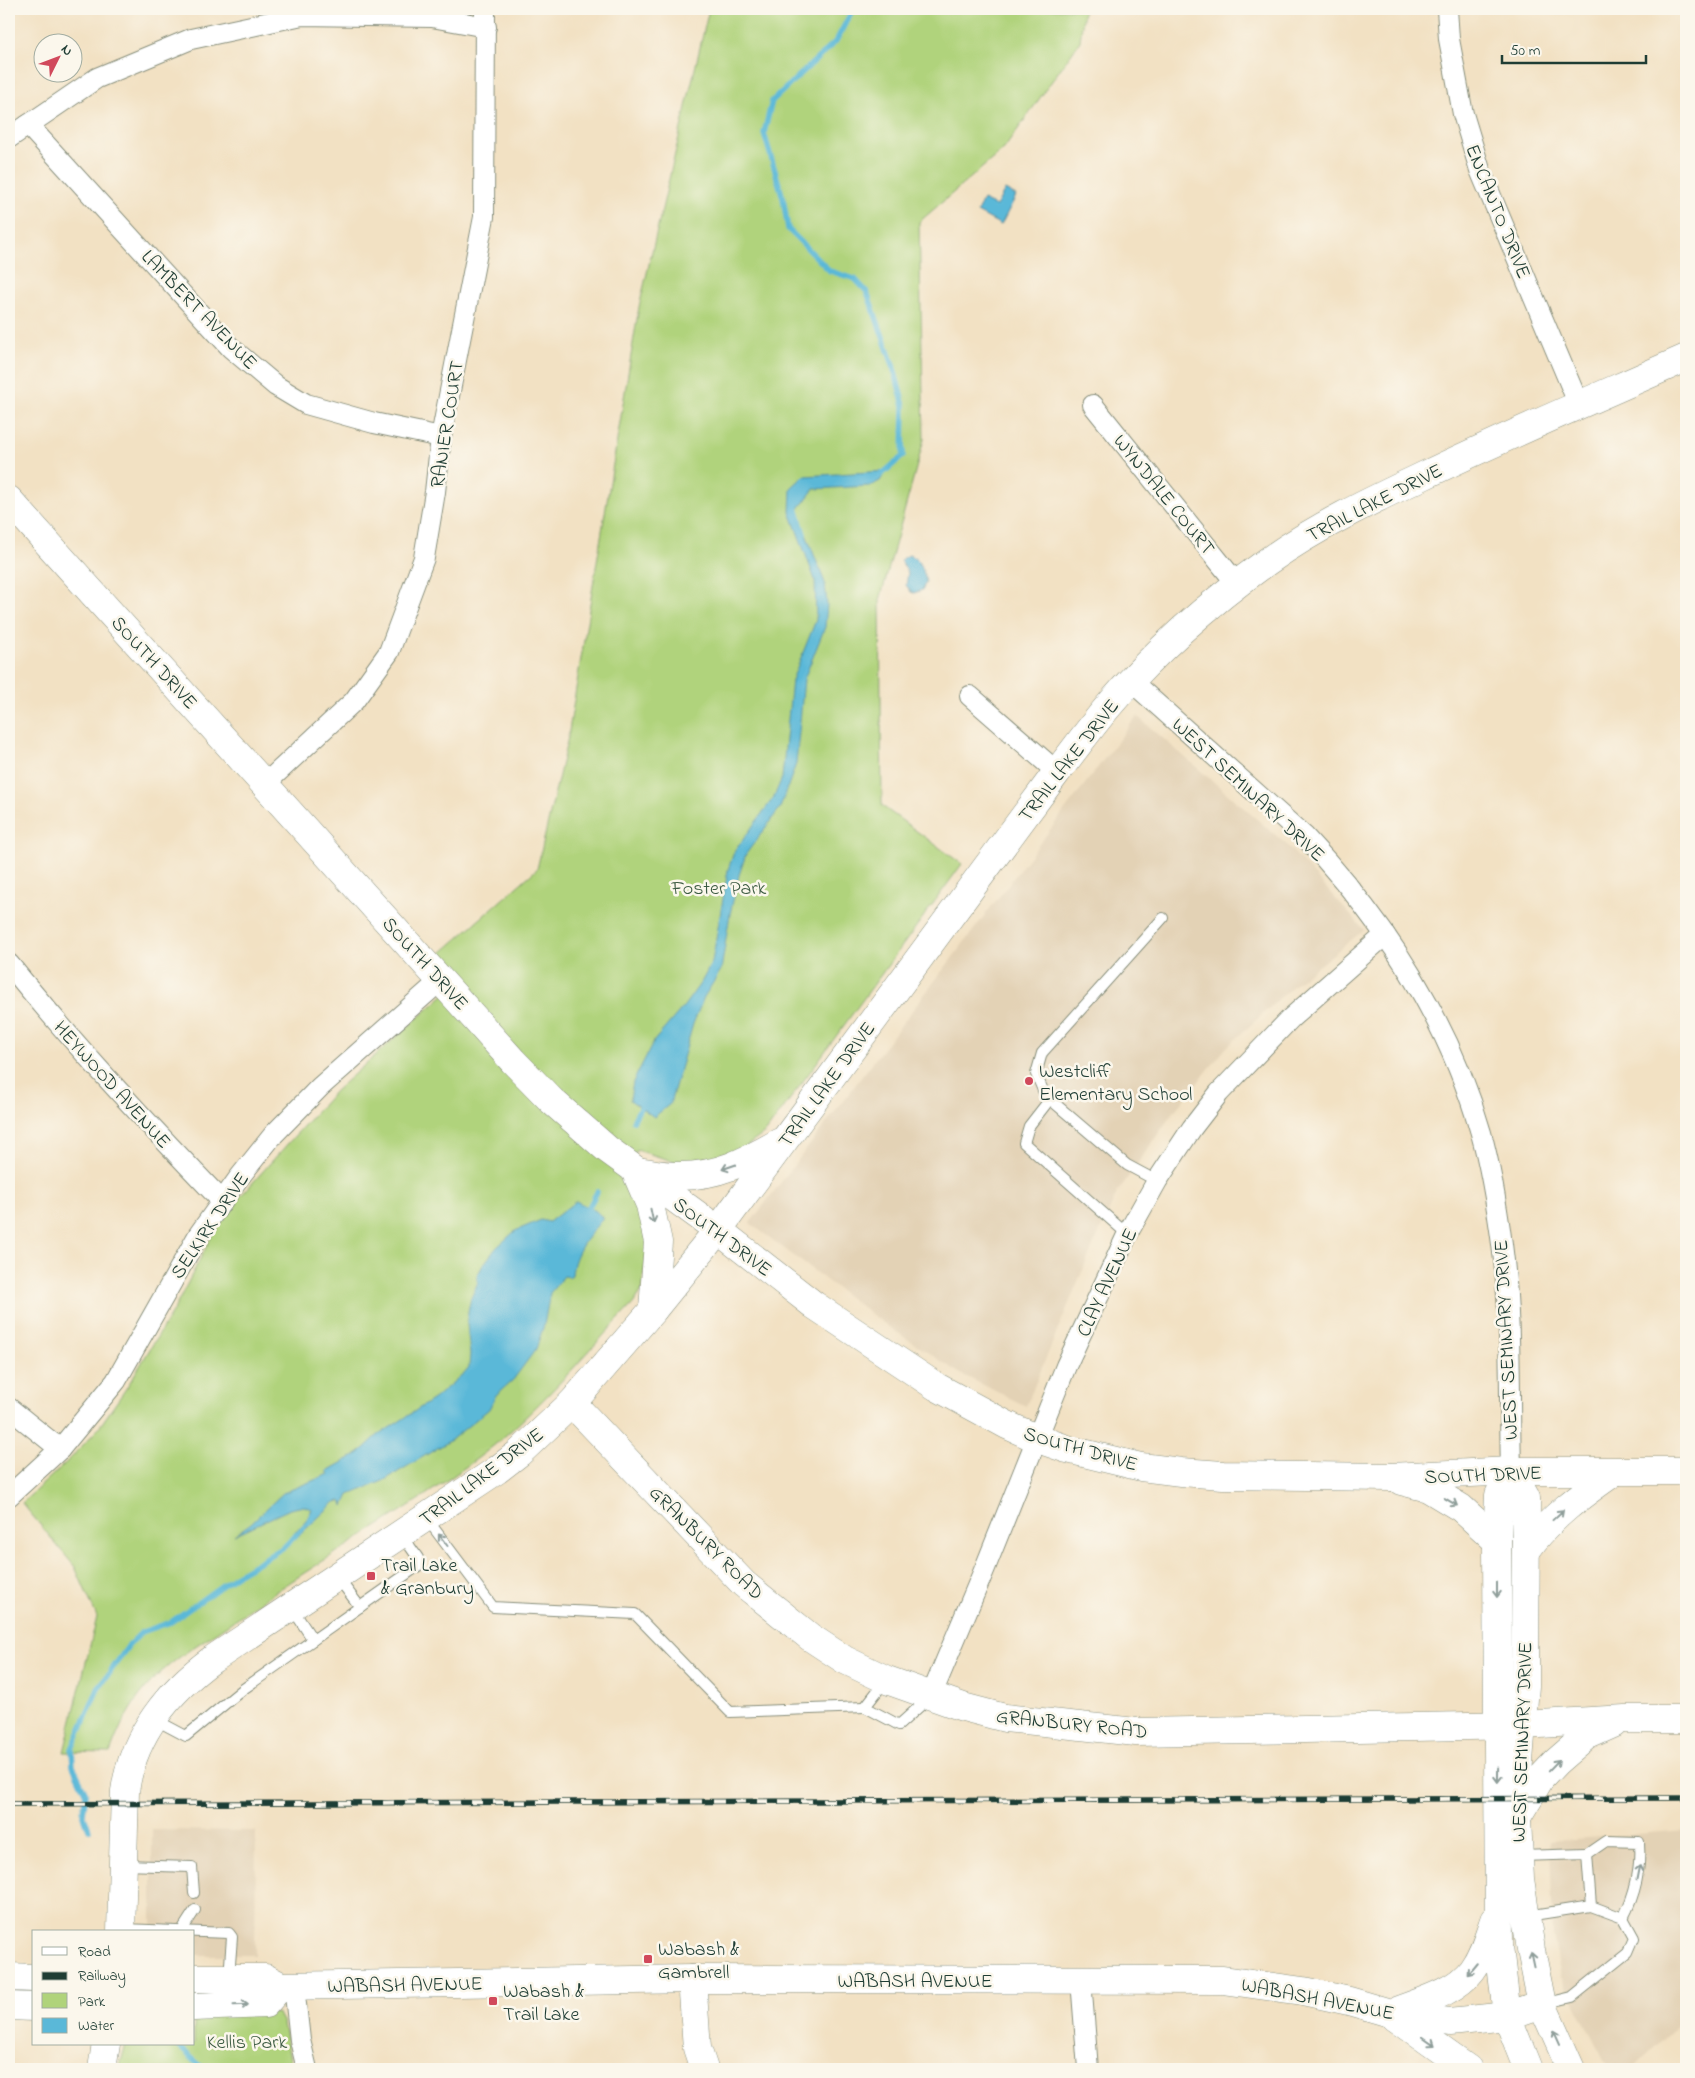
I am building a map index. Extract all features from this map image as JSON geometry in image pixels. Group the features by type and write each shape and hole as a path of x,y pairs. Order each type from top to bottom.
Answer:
{"street":[{"name":"ENCANTO DRIVE","path":"1447,9 1449,38 1463,114 1480,170 1579,405"},
{"path":"9,138 97,78 191,39 302,15 486,18"},
{"name":"RANIER COURT","path":"265,784 354,702 390,652 424,558 435,492 441,436 484,217 486,18"},
{"name":"LAMBERT AVENUE","path":"28,125 231,348 276,386 306,404 374,422 441,436"},
{"name":"TRAIL LAKE DRIVE","path":"121,1930 127,1774 138,1744 153,1719 187,1679 214,1659 474,1487 519,1453 572,1403 653,1310 718,1230 788,1138 862,1034 1057,772 1131,681 1177,634 1237,584 1304,538 1380,496 1485,446 1686,358"},
{"name":"WYNDALE COURT","path":"1094,405 1237,584"},
{"name":"SOUTH DRIVE","path":"9,500 532,1083 607,1149 718,1230 814,1305 937,1387 1007,1425 1038,1439 1067,1449 1141,1467 1181,1472 1390,1478 1511,1471 1686,1471"},
{"name":"WEST SEMINARY DRIVE","path":"1131,681 1305,836 1345,882 1385,935 1414,979 1433,1013 1463,1080 1481,1134 1493,1187 1502,1245 1507,1297 1511,1471 1526,1498 1526,1551 1511,1726 1497,1799 1499,1946 1507,2016 1528,2069"},
{"path":"970,696 1057,772"},
{"name":"CLAY AVENUE","path":"931,1696 1038,1439 1066,1366 1127,1234 1158,1181 1192,1128 1219,1093 1291,1018 1385,935"},
{"name":"HEYWOOD AVENUE","path":"9,964 121,1096 222,1201"},
{"name":"SELKIRK DRIVE","path":"9,1496 60,1449 116,1381 180,1266 222,1201 274,1134 441,980"},
{"path":"635,1170 677,1176 710,1174 746,1162 788,1138"},
{"path":"635,1170 650,1205 658,1242 653,1310"},
{"name":"GRANBURY ROAD","path":"572,1403 744,1584 810,1637 846,1660 887,1680 931,1696 1005,1718 1136,1732 1511,1726 1625,1719 1686,1719"},
{"path":"9,1408 60,1449"},
{"name":"WEST SEMINARY DRIVE","path":"1511,1471 1499,1495 1497,1541 1511,1726 1518,1856 1526,1916 1542,2004 1571,2069"},
{"path":"1526,1551 1539,1533 1574,1500 1614,1472"},
{"path":"1390,1478 1428,1488 1461,1508 1497,1541"},
{"path":"1516,1818 1540,1779 1556,1762 1586,1736 1625,1719"},
{"path":"1390,2013 1448,1990 1471,1972 1478,1961 1499,1909"},
{"path":"9,1977 32,1978"},
{"name":"WABASH AVENUE","path":"195,1978 266,1978 287,1986 692,1979 1223,1980 1303,1991 1349,2001 1390,2013 1450,2022 1507,2016 1542,2004"},
{"path":"692,1979 697,2048 704,2069"},
{"path":"1081,1980 1088,2069"},
{"path":"195,2007 266,2004 287,1986 307,2069"},
{"path":"9,2006 32,2007"},
{"path":"1390,2013 1458,2066"},
{"path":"102,2069 106,2046"}],"lane":[{"path":"1158,1181 1127,1165 1045,1095 1036,1074 1042,1053 1163,918"},
{"path":"1050,1099 1029,1126 1024,1143 1127,1234"},
{"path":"427,1518 493,1607 635,1614 730,1712 865,1707 899,1725 931,1696"},
{"path":"153,1719 186,1736 242,1690 418,1566 418,1558 402,1534"},
{"path":"338,1577 360,1607"},
{"path":"292,1607 313,1640"},
{"path":"865,1707 887,1680"},
{"path":"1518,1856 1588,1854 1606,1841 1639,1842 1640,1864 1636,1888 1623,1918"},
{"path":"1588,1854 1592,1906"},
{"path":"122,1865 192,1867 194,1893"},
{"path":"1526,1916 1592,1906 1623,1918 1634,1938 1628,1952 1572,1997 1542,2004"},
{"path":"184,1930 195,1910"},
{"path":"195,1931 229,1933 232,1937 229,1978"}],"shaded area":[{"name":"Westcliff Elementary School","path":"1137,716 1287,845 1364,930 1296,983 1226,1048 1172,1114 1117,1193 1026,1406 961,1374 886,1325 750,1223"},
{"path":"152,1830 256,1831 255,1955 195,1955 195,1930 152,1930"},
{"path":"1686,1830 1686,2017 1632,2069 1609,2069 1561,1977 1553,1935 1550,1841"}],"green space":[{"name":"Foster Park","path":"709,9 1084,9 1080,41 1004,149 919,222 924,439 880,600 882,806 962,864 766,1132 743,1149 716,1161 679,1163 637,1150 619,1177 635,1199 648,1243 641,1292 633,1304 539,1404 499,1441 448,1480 292,1581 172,1663 146,1687 133,1704 110,1753 64,1752 97,1617 75,1567 22,1503 72,1457 98,1429 127,1387 176,1306 221,1218 335,1091 464,977 441,953 537,869 568,737 639,307"},
{"name":"Kellis Park","path":"269,2011 278,2014 283,2023 292,2069 119,2069 125,2046 195,2046 195,2014"}],"water":[{"path":"1005,190 1016,196 1001,225 977,212 983,200 996,206"},
{"path":"886,471 880,481 870,486 814,489 797,511 825,583 827,605 825,627 804,679 796,764 780,808 746,854 730,914 721,970 704,997 693,1024 670,1104 654,1117 630,1100 633,1082 654,1041 684,1006 702,981 712,962 728,870 734,852 774,797 782,778 792,680 816,620 815,580 790,512 791,488 804,476"},
{"path":"909,555 916,559 921,566 926,582 922,590 914,593 906,585 908,573 901,561"},
{"path":"576,1201 596,1211 603,1218 579,1251 573,1266 572,1275 569,1277 564,1276 550,1293 544,1325 536,1349 513,1380 496,1395 489,1409 451,1440 383,1481 349,1495 344,1506 341,1501 335,1502 293,1541 289,1539 306,1521 312,1509 304,1506 290,1509 234,1535 251,1523 283,1493 329,1474 327,1471 359,1453 377,1436 435,1398 465,1372 469,1367 470,1354 467,1324 468,1311 478,1282 477,1276 483,1265 496,1248 515,1231 541,1220 549,1222"}],"waterway":[{"path":"853,9 836,41 772,101 764,133 783,198 788,229 830,271 855,279 867,292 893,365 904,406 903,456 881,475"},
{"path":"795,505 804,534"},
{"path":"633,1121 644,1101"},
{"path":"584,1212 597,1192"},
{"path":"89,1830 83,1813 86,1794 73,1766 72,1749 98,1689 129,1645 142,1632 171,1622 235,1576 284,1547 296,1535"},
{"path":"178,2046 204,2069"}],"railway":[{"path":"9,1804 1686,1798"}],"place":[{"name":"Westcliff Elementary School","path":"1029,1081"},
{"name":"Trail Lake & Granbury","path":"371,1576"},
{"name":"Wabash & Gambrell","path":"648,1959"},
{"name":"Wabash & Trail Lake","path":"493,2001"}]}
